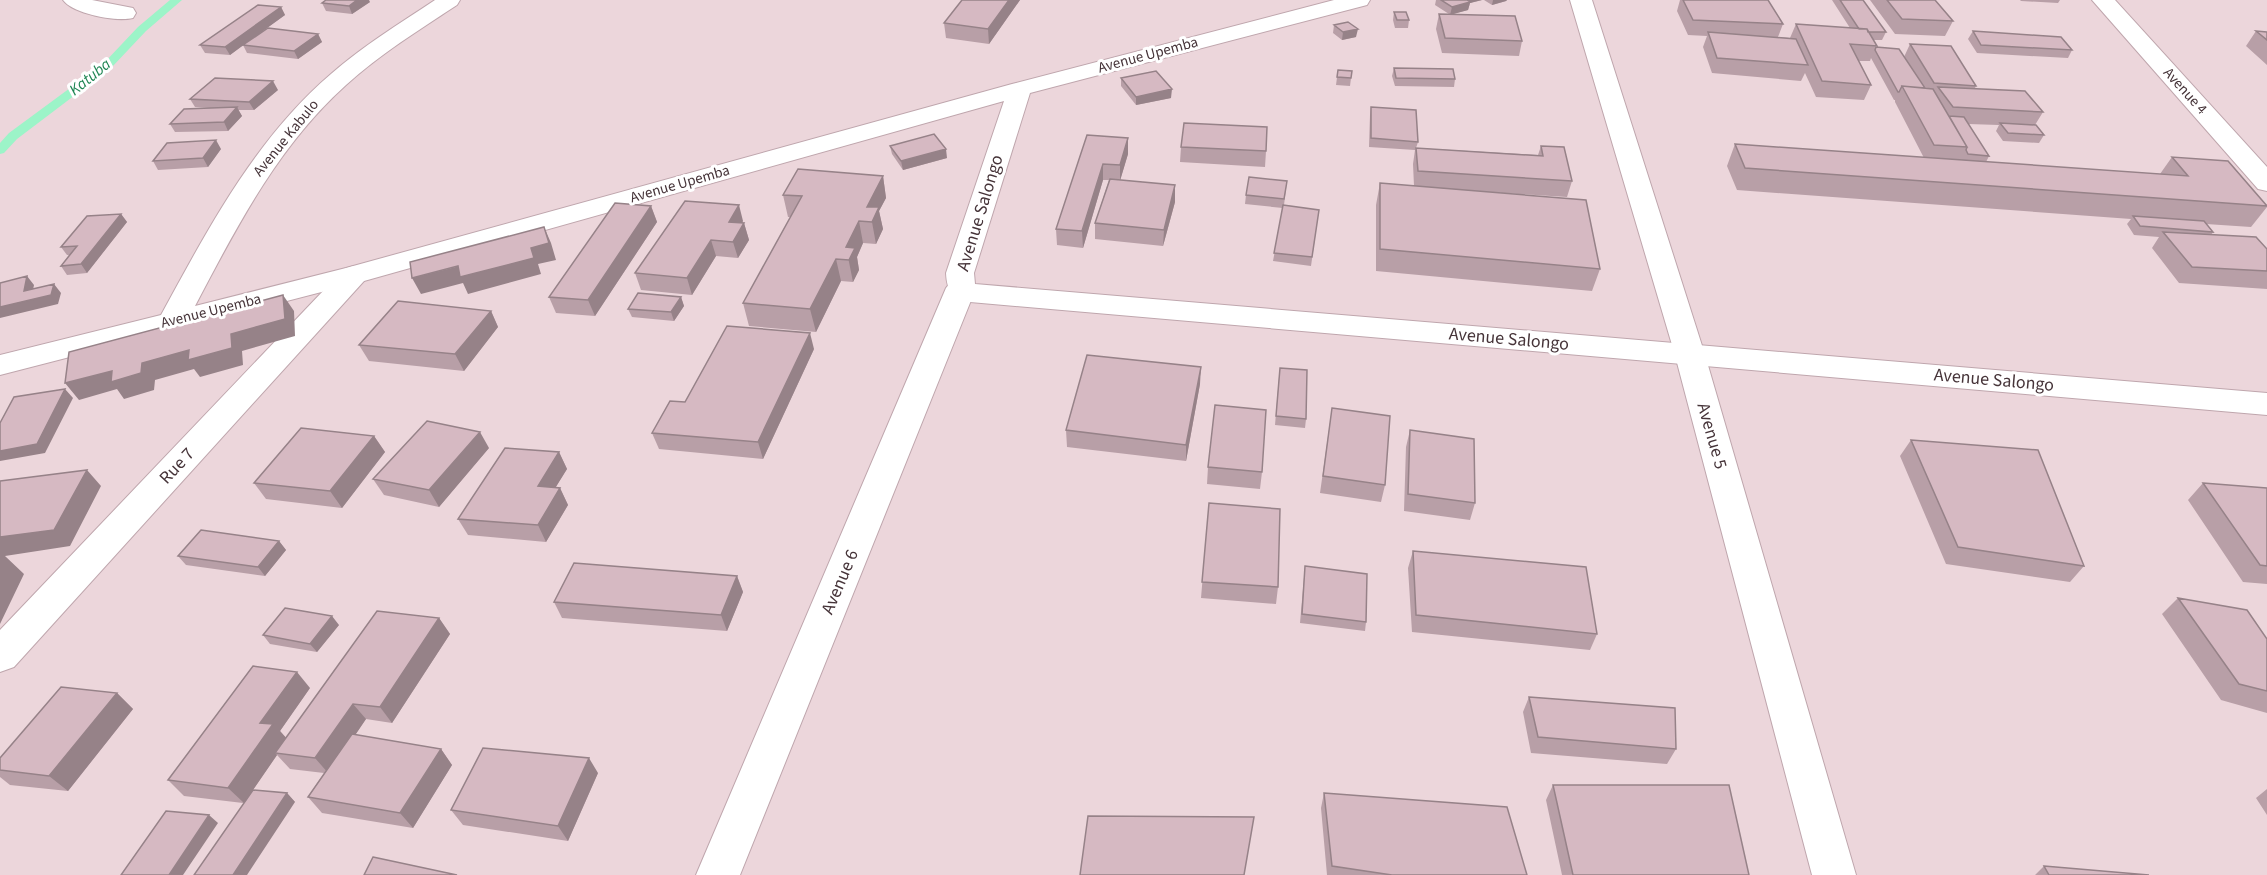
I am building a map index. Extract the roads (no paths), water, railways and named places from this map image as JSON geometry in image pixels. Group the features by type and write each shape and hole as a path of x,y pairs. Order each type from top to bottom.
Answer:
{"street":[{"path":"74,0 95,9 125,13"},
{"name":"Avenue Kabulo","path":"172,321 241,195 278,142 324,92 385,44 449,0"},
{"name":"Avenue Upemba","path":"0,365 354,275 1020,89 1359,0"},
{"name":"Avenue 5","path":"1581,0 1690,355 1834,875"},
{"name":"Avenue 4","path":"2103,0 2267,183"},
{"name":"Avenue Salongo","path":"1020,89 960,273 961,288 981,294 2267,404"},
{"name":"Rue 7","path":"0,656 354,275"},
{"name":"Avenue 6","path":"718,875 961,288"}],"waterway":[{"name":"Katuba","path":"0,150 13,136 108,65 142,29 177,0"}]}
